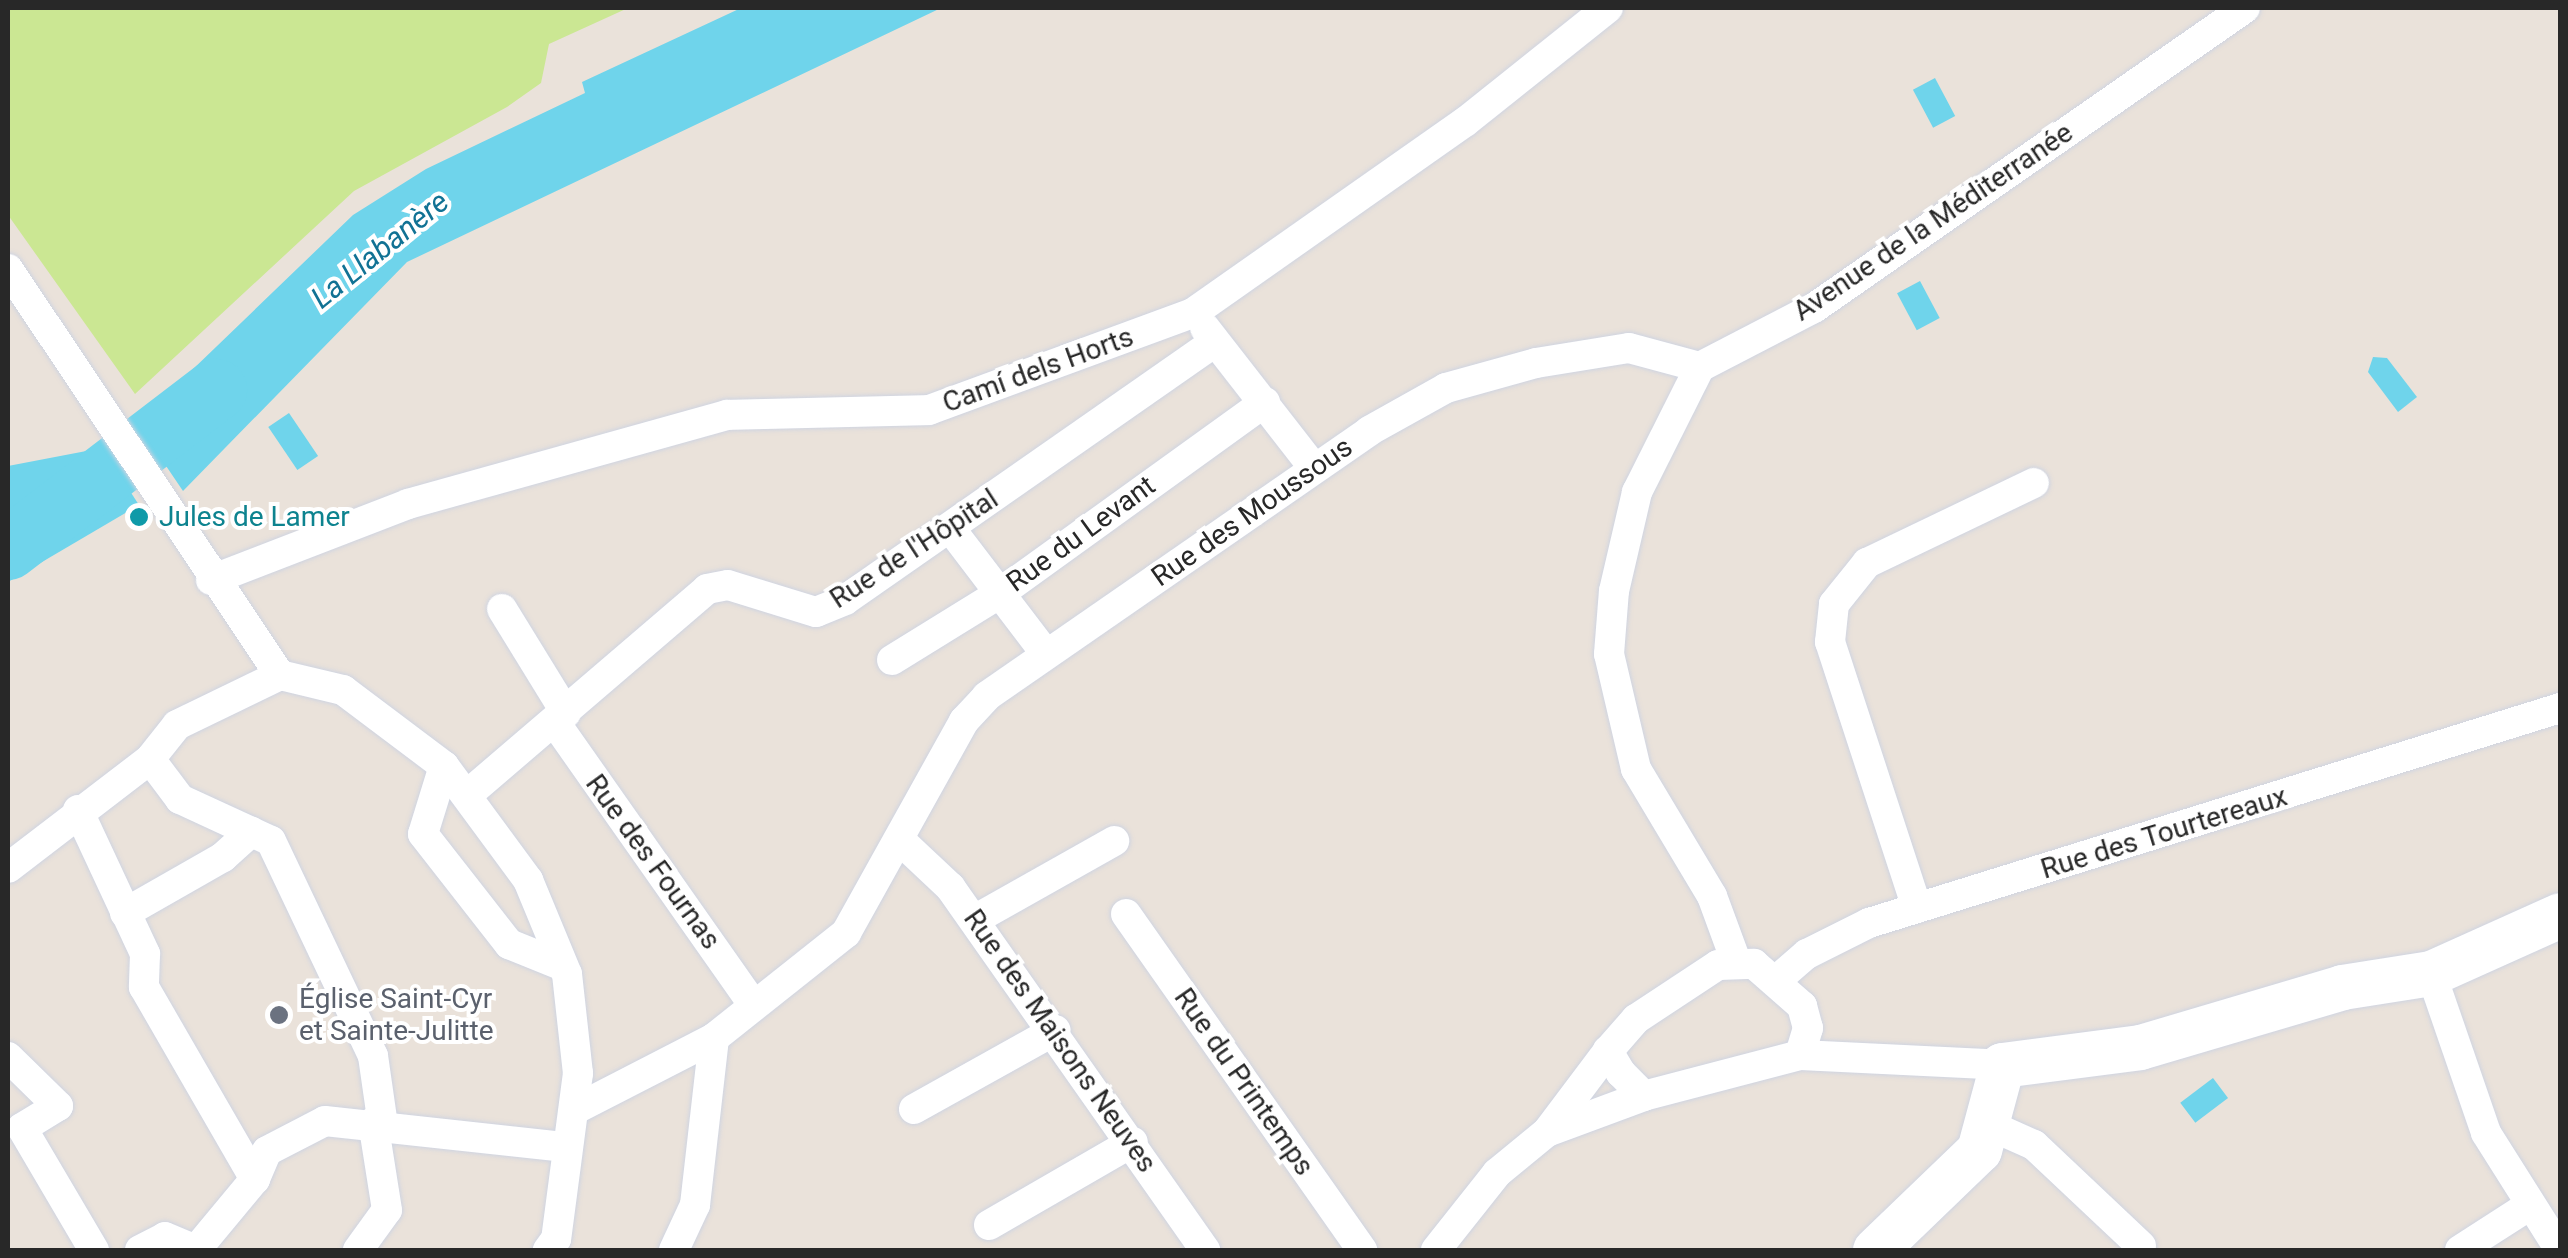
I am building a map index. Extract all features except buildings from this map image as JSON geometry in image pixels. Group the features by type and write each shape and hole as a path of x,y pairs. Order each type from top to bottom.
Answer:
{"main road":[{"path":"1875,1250 1980,1150 2002,1065 2140,1048 2342,987 2431,973 2560,915"}],"street":[{"name":"Camí dels Horts","path":"211,580 408,504 727,415 929,410 1194,313 1465,122 1608,8"},
{"name":"Avenue de la Méditerranée","path":"1700,367 1814,308 2245,8"},
{"path":"8,269 211,580 280,675"},
{"path":"1194,313 1314,468"},
{"name":"Rue de l'Hôpital","path":"467,795 560,717 666,617 707,590 728,585 816,612 950,528 1215,342"},
{"name":"Rue des Moussous","path":"576,1109 714,1038 752,1003 846,933 902,842 964,721 1046,654 1314,468 1446,388 1536,364 1629,348 1700,367"},
{"path":"1700,367 1637,492 1614,591 1609,654 1636,769 1712,896 1737,964"},
{"name":"Rue du Levant","path":"892,660 999,594 1265,402"},
{"path":"1917,908 1830,642 1834,604 1867,563 2034,483"},
{"path":"950,528 1046,654"},
{"name":"Rue des Fournas","path":"502,609 560,717 752,1003"},
{"path":"8,868 78,810 150,759 176,725 280,675 344,690 444,766 467,795 528,880 561,965 578,1073 576,1109 566,1147 558,1247"},
{"name":"Rue des Tourtereaux","path":"1779,978 1807,954 1917,908 2560,708"},
{"path":"150,759 180,799 271,842 373,1056 386,1210 358,1250"},
{"path":"444,766 424,834 509,944 561,965"},
{"path":"78,810 145,954 144,987 255,1178"},
{"path":"125,913 223,858 250,832"},
{"path":"974,920 1114,841"},
{"name":"Rue des Maisons Neuves","path":"902,842 974,920 1056,1030 1205,1250"},
{"name":"Rue du Printemps","path":"1126,914 1362,1250"},
{"path":"1436,1250 1497,1173 1547,1132 1636,1019 1718,965 1737,964 1779,978 1808,1028 1800,1055"},
{"path":"2431,973 2486,1132 2560,1250"},
{"path":"914,1109 1056,1030"},
{"path":"674,1250 695,1204 714,1038"},
{"path":"1608,1051 1644,1096"},
{"path":"1547,1132 1644,1096 1800,1055 2002,1065"},
{"path":"8,1057 58,1106 22,1128 94,1250"},
{"path":"153,1244 196,1250 219,1215 255,1178 266,1151 325,1121 566,1147"},
{"path":"1989,1125 2034,1145 2141,1246"},
{"path":"989,1225 1134,1142"},
{"path":"2460,1250 2530,1205"}],"green space":[{"path":"8,8 628,8 549,44 541,83 507,107 354,191 135,394 8,215"}],"water":[{"path":"741,8 941,8 407,262 183,491 137,423 353,215 426,169 585,93 582,82"},
{"path":"1935,78 1955,116 1933,128 1913,90"},
{"path":"1920,281 1940,318 1917,330 1897,293"},
{"path":"2373,357 2387,358 2417,397 2398,412 2368,372"},
{"path":"289,413 318,456 297,470 268,427"},
{"path":"102,448 139,505 8,582 8,466"},
{"path":"2213,1078 2228,1098 2195,1123 2180,1103"}],"waterway":[{"name":"La Llabanère","path":"8,549 216,390"}],"place":[{"name":"Jules de Lamer","path":"139,517"},
{"name":"Église Saint-Cyr et Sainte-Julitte","path":"279,1015"}]}
